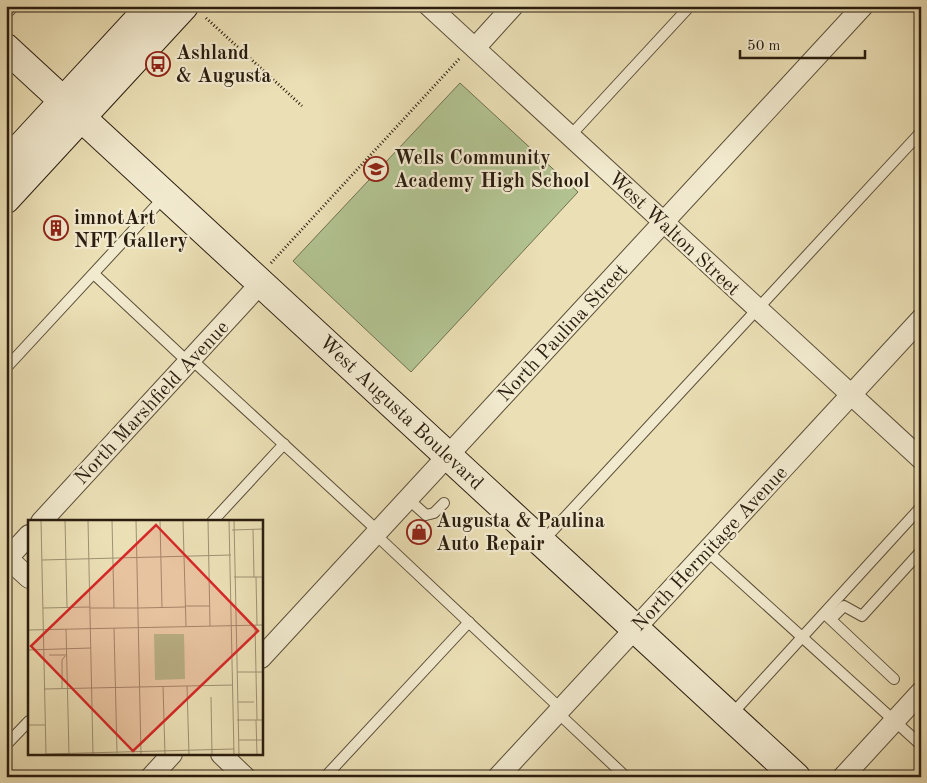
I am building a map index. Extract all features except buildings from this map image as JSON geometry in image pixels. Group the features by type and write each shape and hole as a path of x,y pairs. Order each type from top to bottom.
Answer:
{"street":[{"path":"6,199 151,6"},
{"name":"West Walton Street","path":"429,6 467,53 570,136 921,459"},
{"path":"467,53 514,6"},
{"name":"North Paulina Street","path":"262,657 863,6"},
{"path":"6,163 195,12"},
{"name":"West Augusta Boulevard","path":"6,48 166,196 266,273 448,456 796,777"},
{"name":"North Marshfield Avenue","path":"43,520 190,360 266,273"},
{"name":"North Hermitage Avenue","path":"498,777 921,319"},
{"path":"28,536 7,558 28,577"},
{"path":"843,777 921,692"},
{"path":"151,777 170,756"},
{"path":"222,756 245,777"}],"lane":[{"path":"6,14 14,6"},
{"path":"570,136 690,6"},
{"path":"542,542 921,132"},
{"path":"6,368 166,196"},
{"path":"94,274 284,444 469,622 626,777"},
{"path":"214,520 284,444"},
{"path":"408,498 426,515 434,513 444,503"},
{"path":"731,716 803,638 828,616 921,507"},
{"path":"707,551 921,745"},
{"path":"828,616 844,606 862,616 921,551"},
{"path":"828,616 894,679"},
{"path":"325,777 469,622"},
{"path":"6,745 28,722"}],"path":[{"path":"195,12 302,106"},
{"path":"266,273 467,53"}],"green space":[{"path":"460,83 578,192 411,372 293,261"}],"place":[{"name":"Ashland & Augusta","path":"158,64"},
{"name":"Wells Community Academy High School","path":"376,169"},
{"name":"imnotArt NFT Gallery","path":"56,228"},
{"name":"Augusta & Paulina Auto Repair","path":"419,532"}]}
